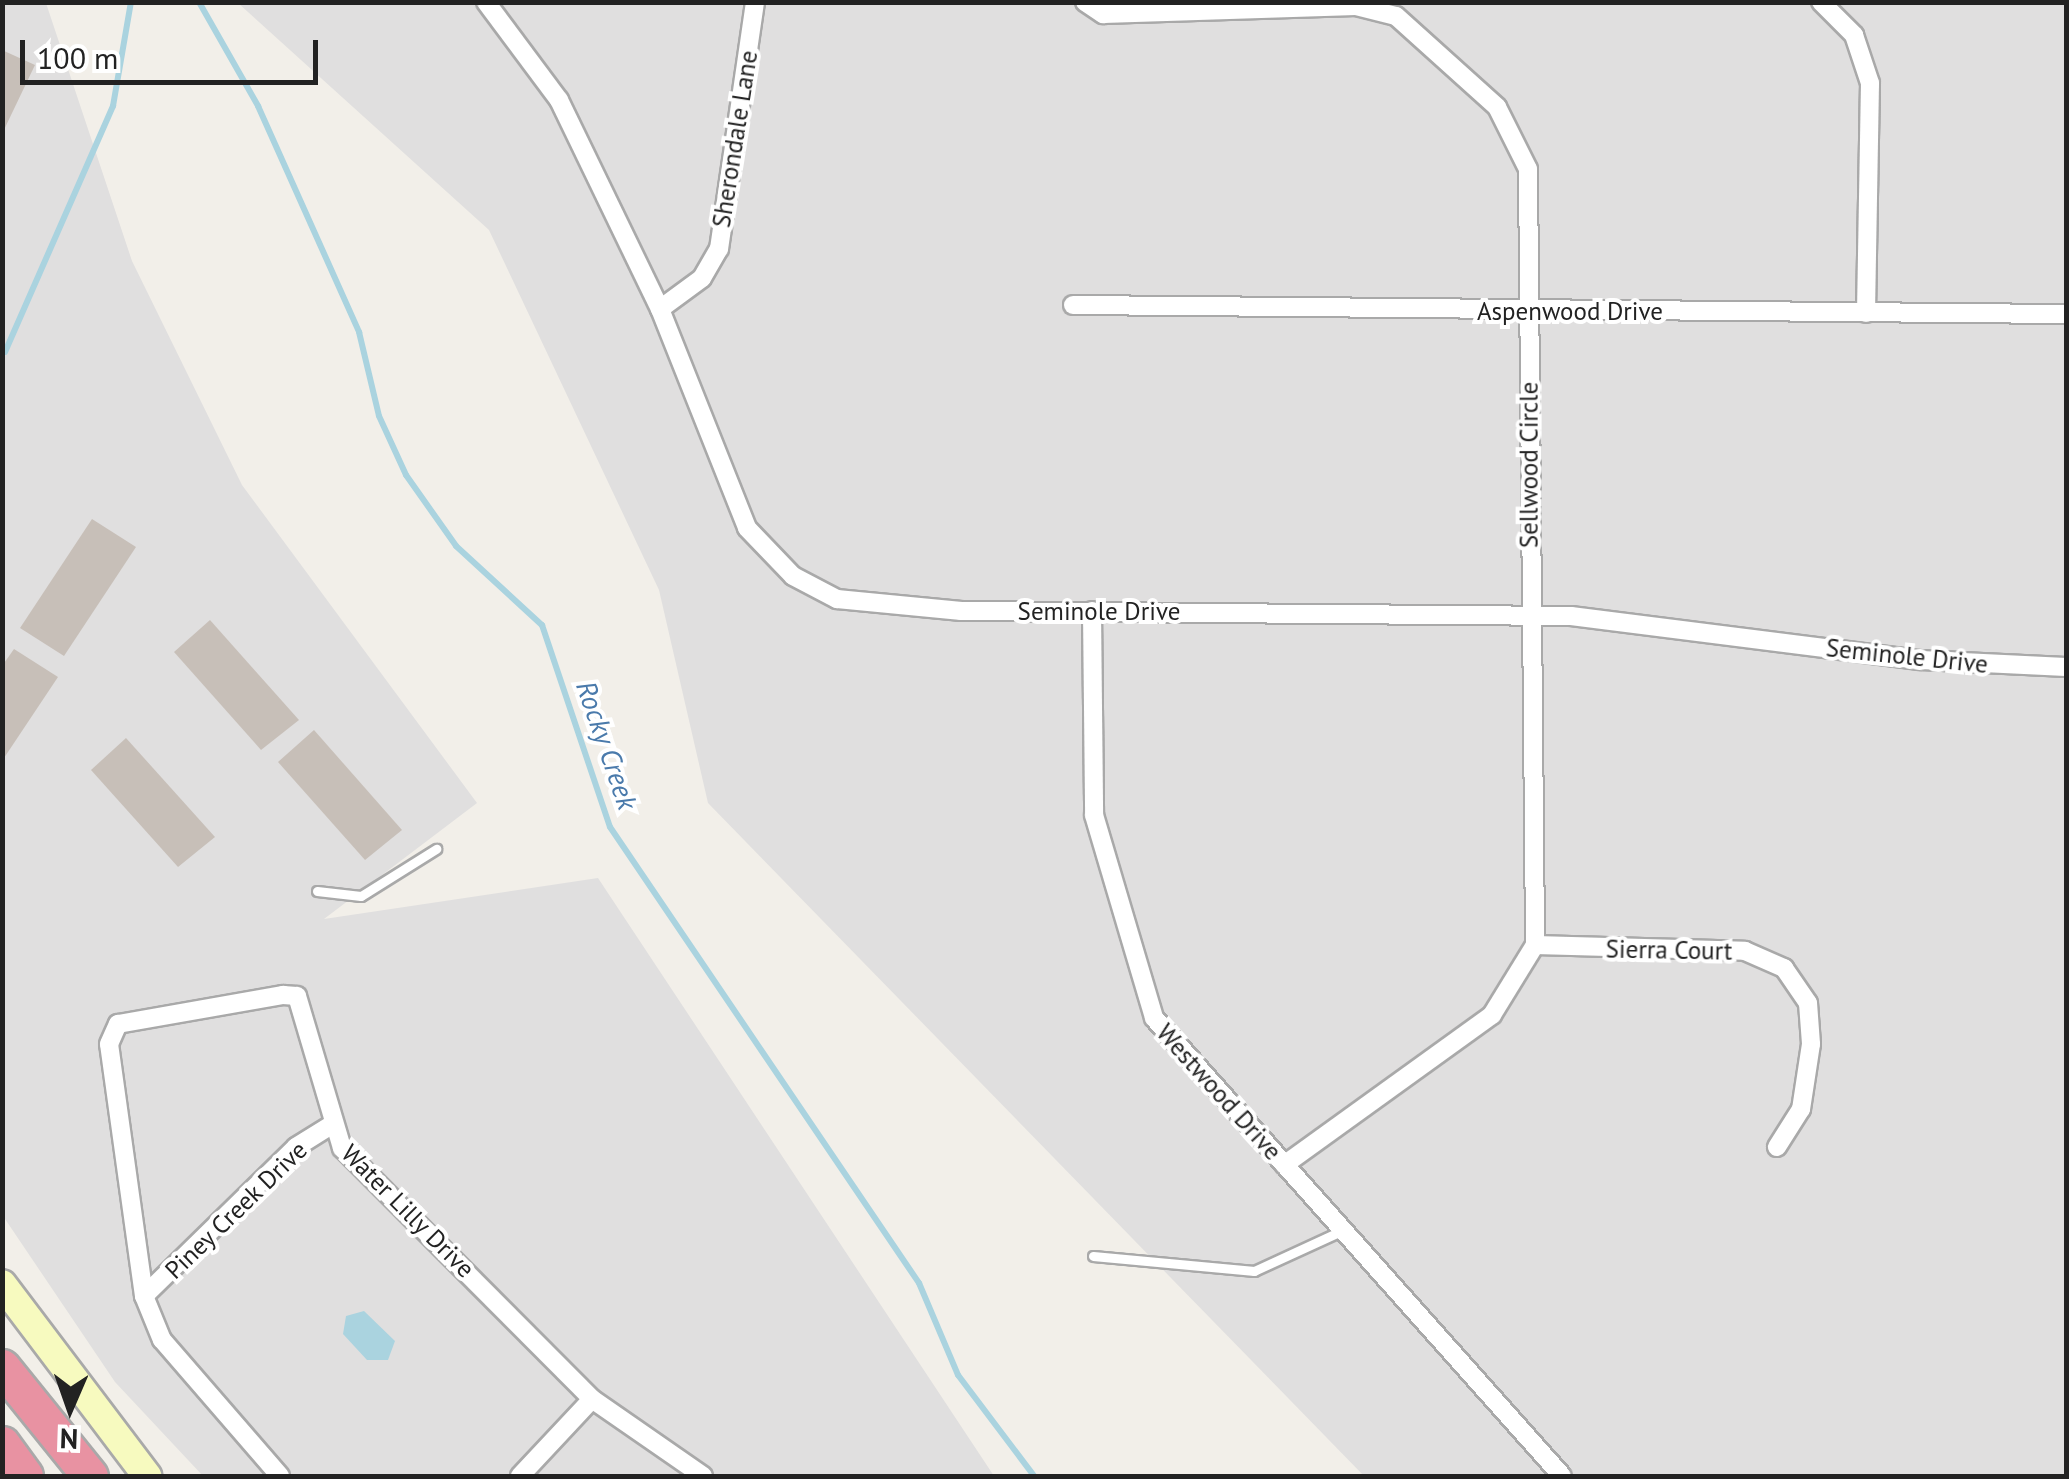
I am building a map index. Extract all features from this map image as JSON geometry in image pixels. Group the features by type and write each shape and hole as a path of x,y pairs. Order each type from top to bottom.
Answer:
{"highway":[{"path":"2,1367 90,1476"},
{"path":"2,1444 25,1476"}],"street":[{"name":"Seminole Drive","path":"486,2 559,100 660,309 734,506 794,576 837,599 884,608 1529,615 1949,663 2066,667"},
{"name":"Sherondale Lane","path":"660,309 702,278 719,248 756,2"},
{"name":"Sellwood Circle","path":"1085,2 1103,14 1356,6 1409,24 1519,137 1529,311 1534,945 1518,985 1492,1015 1284,1165"},
{"path":"1821,2 1854,35 1870,83 1866,313"},
{"name":"Aspenwood Drive","path":"1072,306 2066,314"},
{"name":"Westwood Drive","path":"1092,611 1094,815 1138,983 1174,1049 1284,1165 1562,1476"},
{"name":"Sierra Court","path":"1534,945 1744,951 1784,968 1808,1002 1811,1044 1801,1108 1777,1147"},
{"name":"Water Lilly Drive","path":"268,1473 162,1340 144,1296 109,1044 118,1024 298,996 330,1126 592,1399 703,1476"},
{"name":"Piney Creek Drive","path":"144,1296 296,1147 330,1126"},
{"path":"2,1284 147,1476"},
{"path":"520,1476 592,1399"}],"lane":[{"path":"317,891 361,896 436,850"},
{"path":"1093,1256 1254,1272 1343,1230"}],"shaded area":[{"path":"2,3 46,3 132,261 242,485 477,803 324,919 598,878 994,1476 203,1476 115,1382 3,1216"},
{"path":"238,3 2066,3 2066,1476 1364,1476 708,803 659,590 489,230"}],"water":[{"path":"364,1311 395,1341 388,1360 367,1360 343,1334 346,1316"}],"building":[{"path":"2,50 35,65 2,134"},
{"path":"92,519 136,547 64,656 20,628"},
{"path":"210,620 299,720 261,750 174,652"},
{"path":"14,649 58,677 2,761 2,666"},
{"path":"314,730 402,830 365,860 278,762"},
{"path":"126,738 215,837 178,867 91,770"}],"waterway":[{"path":"5,352 113,106 131,2"},
{"name":"Rocky Creek","path":"199,2 258,106 359,332 379,416 406,475 456,546 542,625 610,827 919,1283 958,1375 1034,1476"}]}
